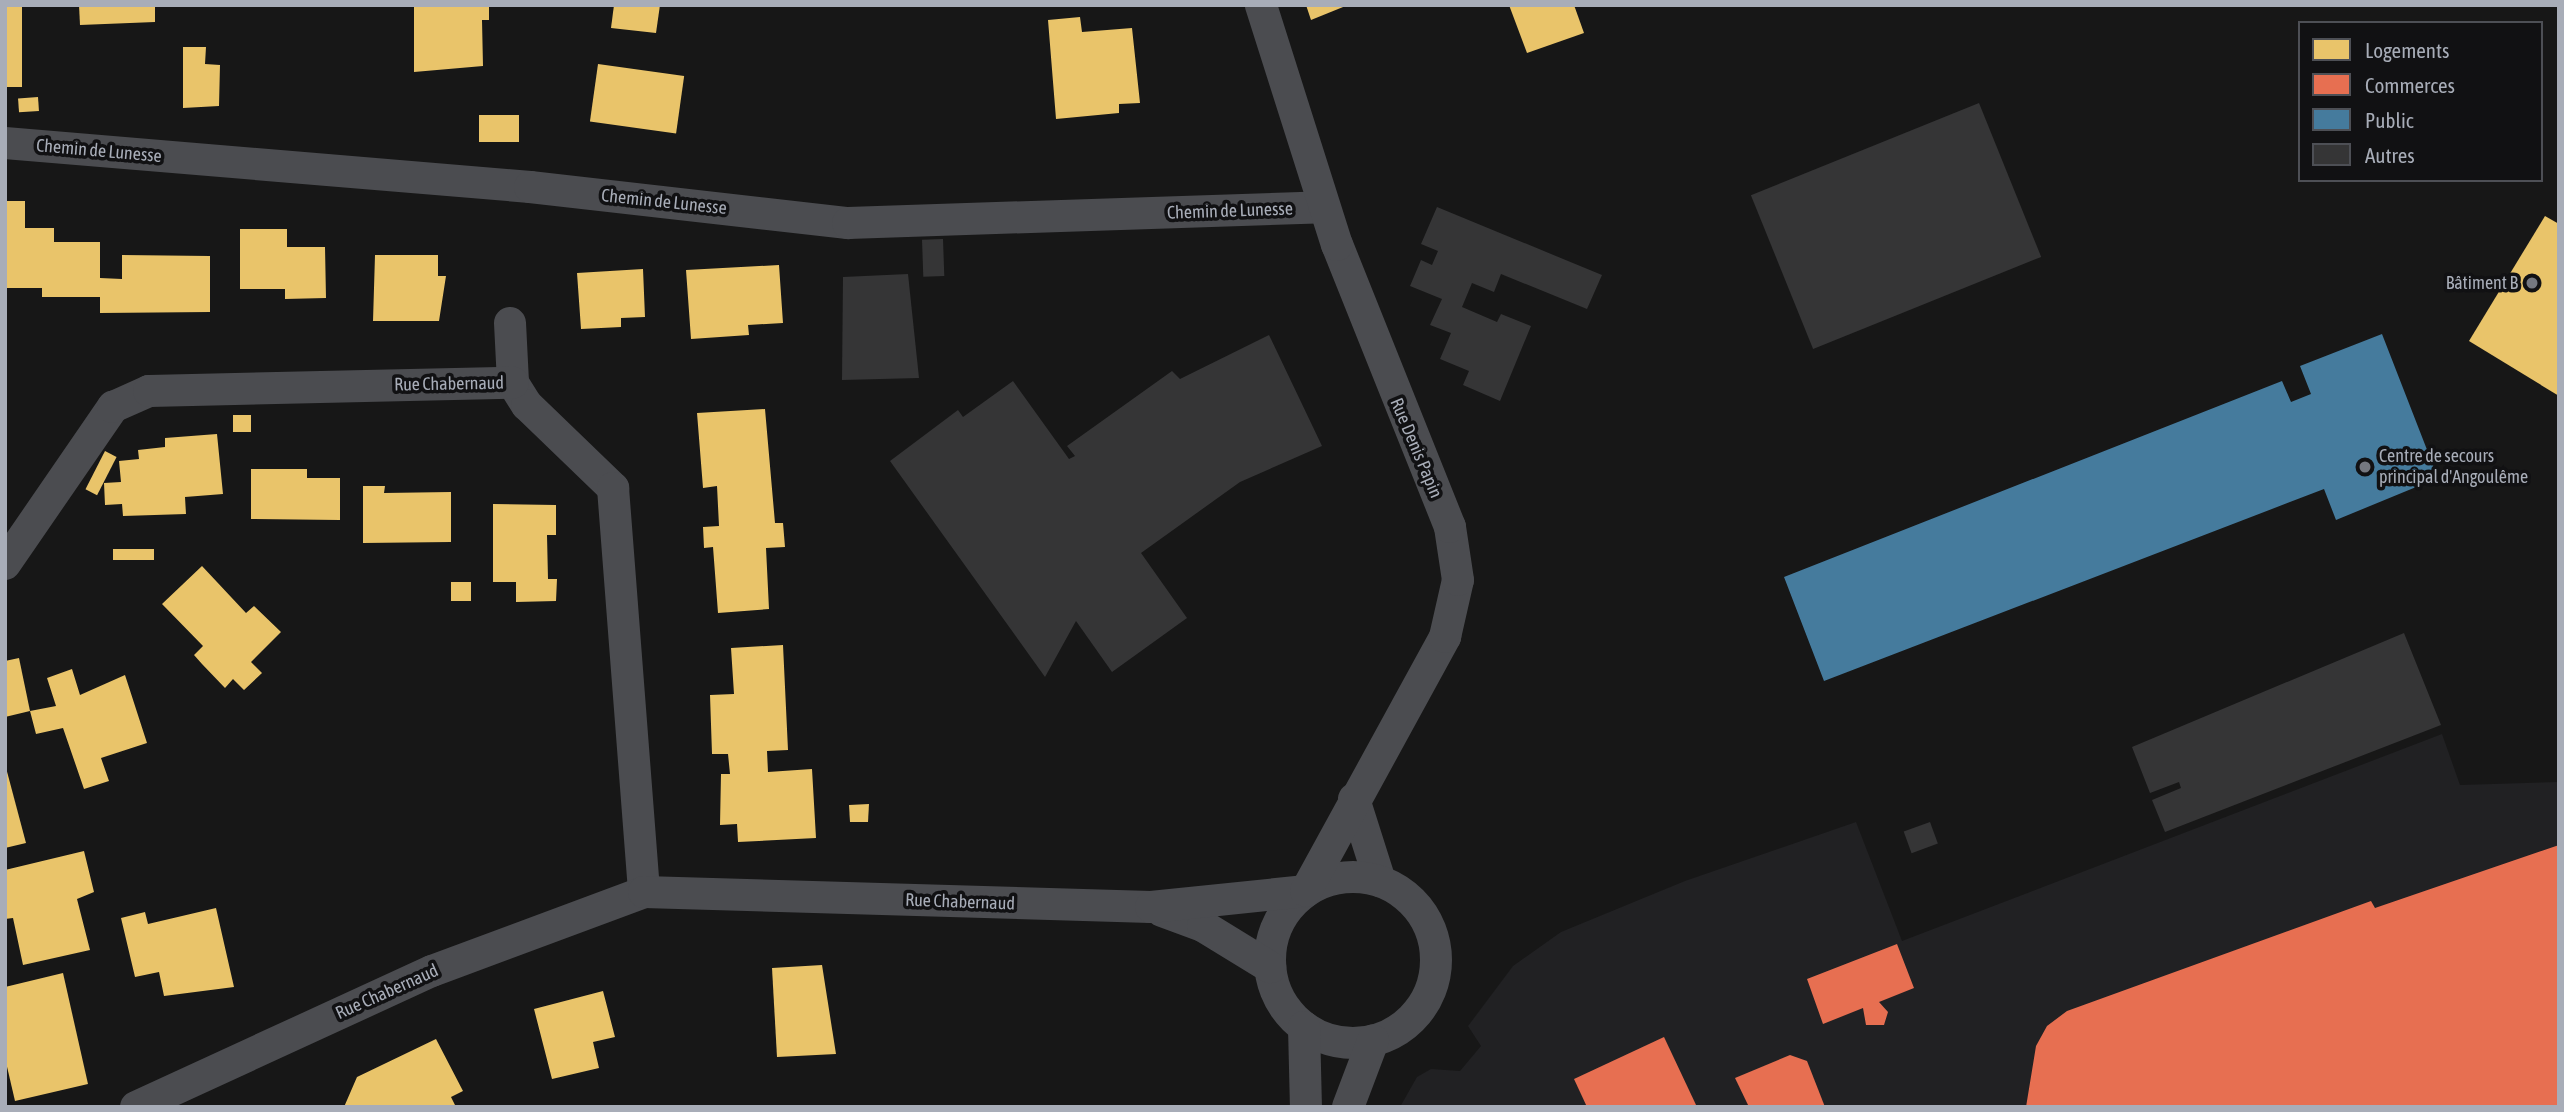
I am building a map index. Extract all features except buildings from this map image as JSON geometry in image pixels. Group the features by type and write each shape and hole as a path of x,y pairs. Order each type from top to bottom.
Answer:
{"street":[{"name":"Rue Denis Papin","path":"1261,5 1324,207 1387,381 1450,527 1458,580 1445,637 1306,891"},
{"name":"Chemin de Lunesse","path":"5,143 479,183 848,223 1324,207"},
{"path":"510,323 513,383"},
{"name":"Rue Chabernaud","path":"5,564 113,407 149,391 513,383 527,405 613,488 644,892"},
{"path":"1306,891 1279,921 1270,967 1275,990 1304,1027 1349,1044 1373,1041 1417,1013 1436,964 1422,913 1380,881 1354,799"},
{"path":"1151,907 1306,891 1329,880 1380,881"},
{"name":"Rue Chabernaud","path":"136,1107 432,971 644,892 1151,907"},
{"path":"1151,907 1203,926 1270,967"},
{"path":"1304,1027 1306,1107"},
{"path":"1348,1107 1373,1041"}],"shaded area":[{"path":"2442,734 2460,785 2559,782 2559,1107 1400,1107 1417,1077 1431,1069 1460,1071 1481,1046 1468,1026 1513,966 1561,932 1685,881 1856,822 1902,941"}],"place":[{"name":"Bâtiment B","path":"2532,283"},
{"name":"Centre de secours principal d'Angoulême","path":"2365,467"}]}
